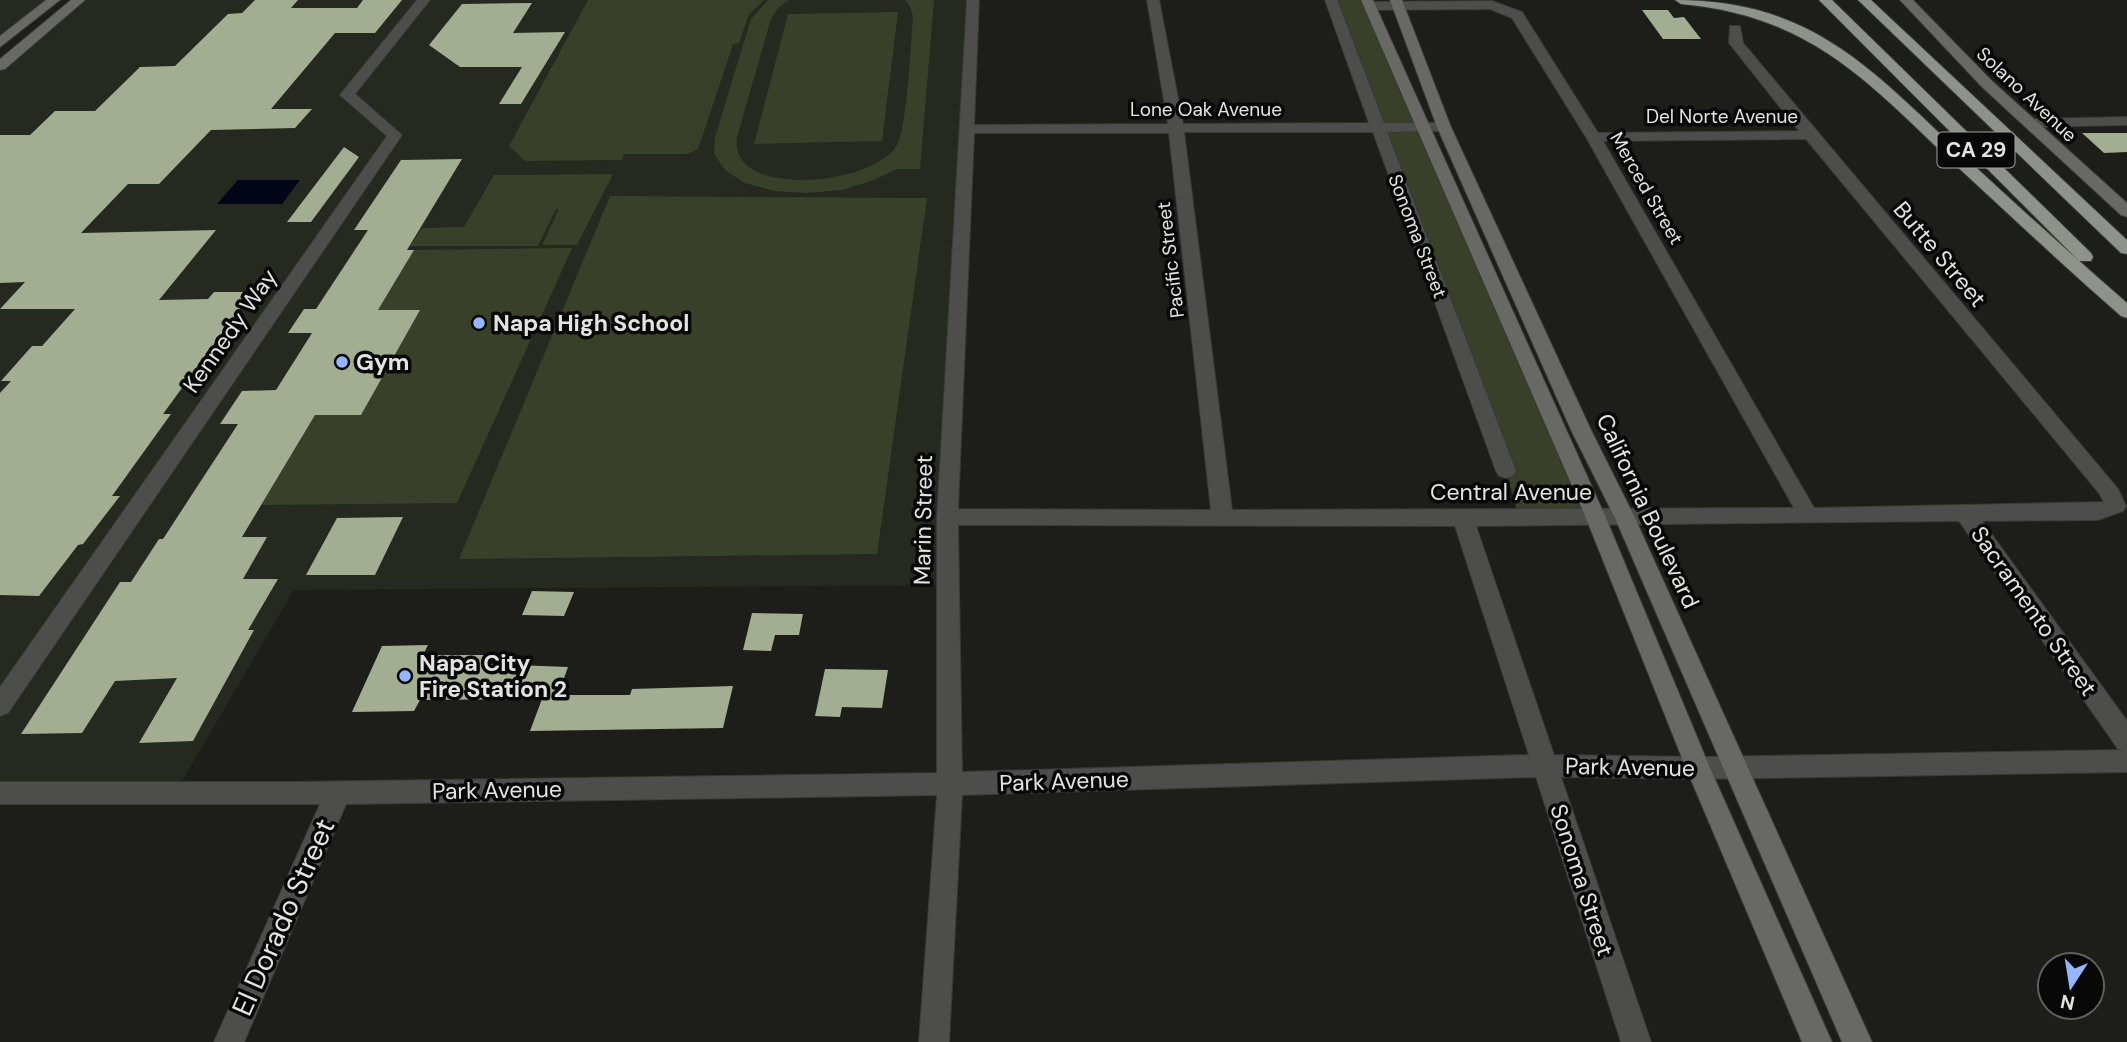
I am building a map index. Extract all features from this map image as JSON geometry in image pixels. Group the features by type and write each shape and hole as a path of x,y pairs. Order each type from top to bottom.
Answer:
{"highway":[{"path":"1681,0 1731,7 1769,18 1801,30 1830,46 1895,100 2038,234 2127,312"},
{"name":"CA 29","path":"1825,0 2127,299"},
{"name":"CA 29","path":"1864,0 2127,249"},
{"path":"1872,0 1961,92"}],"street":[{"path":"0,43 54,0"},
{"path":"0,66 79,0"},
{"name":"Kennedy Way","path":"0,706 395,135 347,95 424,0"},
{"name":"Marin Street","path":"934,1042 950,784 947,517 973,0"},
{"name":"Pacific Street","path":"1153,0 1176,128 1222,516"},
{"name":"Sonoma Street","path":"1331,0 1506,471"},
{"name":"Solano Avenue","path":"1906,0 1967,64 2127,212"},
{"name":"Merced Street","path":"1369,3 1492,5 1517,15 1593,137 1808,516"},
{"name":"California Boulevard","path":"1369,3 1434,127 1625,518 1857,1042"},
{"name":"California Boulevard","path":"1397,3 1434,127 1698,768 1817,1042"},
{"name":"Butte Street","path":"1735,29 1736,44 2108,489 2116,506"},
{"path":"2030,122 2127,121"},
{"name":"Lone Oak Avenue","path":"968,129 1434,127"},
{"name":"Del Norte Avenue","path":"1593,137 1810,135"},
{"name":"Central Avenue","path":"947,517 1625,518 2098,512 2116,506"},
{"name":"Sacramento Street","path":"1966,514 2127,741"},
{"name":"Sonoma Street","path":"1463,518 1636,1042"},
{"name":"Park Avenue","path":"0,793 338,793 950,784 1544,766 1734,768 2127,761"},
{"name":"El Dorado Street","path":"229,1042 338,793"}],"shaded area":[{"path":"0,0 54,0 0,43"},
{"name":"Napa High School","path":"79,0 973,0 947,585 294,590 175,793 0,793 0,66"}],"green space":[{"path":"588,0 764,0 749,14 739,43 733,44 698,149 687,154 624,154 622,160 525,161 509,146"},
{"path":"768,0 789,0 778,8 771,19 737,137 740,157 754,170 777,178 804,180 833,177 860,170 883,159 897,145 903,121 913,17 905,0 934,0 920,169 897,169 842,190 807,193 774,191 745,183 725,170 714,154 715,137 751,19"},
{"path":"1331,0 1367,0 1596,518 1519,518 1506,471"},
{"path":"898,12 882,141 754,144 788,14"},
{"path":"613,174 577,245 542,245 559,209 556,209 538,246 410,246 422,228 464,227 494,175"},
{"path":"610,196 927,198 877,554 459,559"},
{"path":"572,248 457,503 261,505 315,415 420,310 378,310 414,250"}],"water":[{"path":"238,180 300,180 282,204 217,204"}],"building":[{"path":"255,0 298,0 291,8 357,8 363,0 402,0 375,33 335,33 271,109 312,109 295,128 211,130 159,184 128,184 81,233 216,230 159,300 208,299 214,292 252,292 163,414 171,414 112,496 120,496 83,544 78,545 39,596 0,595 0,393 11,381 1,381 32,346 42,346 75,309 0,309 25,282 0,283 0,135 30,135 55,111 95,111 140,67 175,66 228,14 242,13"},
{"path":"532,3 513,33 565,32 521,104 499,104 522,67 460,67 429,45 462,4"},
{"path":"1642,10 1668,10 1674,18 1684,17 1701,39 1663,39"},
{"path":"2082,133 2127,133 2127,152 2104,153"},
{"path":"344,147 359,157 311,222 287,222"},
{"path":"462,159 407,250 414,250 378,310 420,310 361,415 315,415 242,537 267,537 243,579 278,579 248,630 254,630 193,741 139,743 177,678 115,681 82,733 21,734 120,582 131,582 159,539 163,539 238,424 220,424 242,391 276,390 312,333 288,333 304,309 316,309 368,230 354,230 401,160"},
{"path":"403,517 375,575 306,575 337,518"},
{"path":"532,591 574,592 564,616 522,615"},
{"path":"752,613 803,614 799,635 775,635 771,651 743,650"},
{"path":"428,645 423,655 492,655 488,664 568,667 558,695 630,695 632,689 733,686 723,728 530,731 542,699 420,700 414,711 352,712 382,646"},
{"path":"825,669 888,670 882,708 842,707 840,717 815,716"}],"place":[{"name":"Napa High School","path":"479,323"},
{"name":"Gym","path":"342,362"},
{"name":"Napa City Fire Station 2","path":"405,676"}]}
